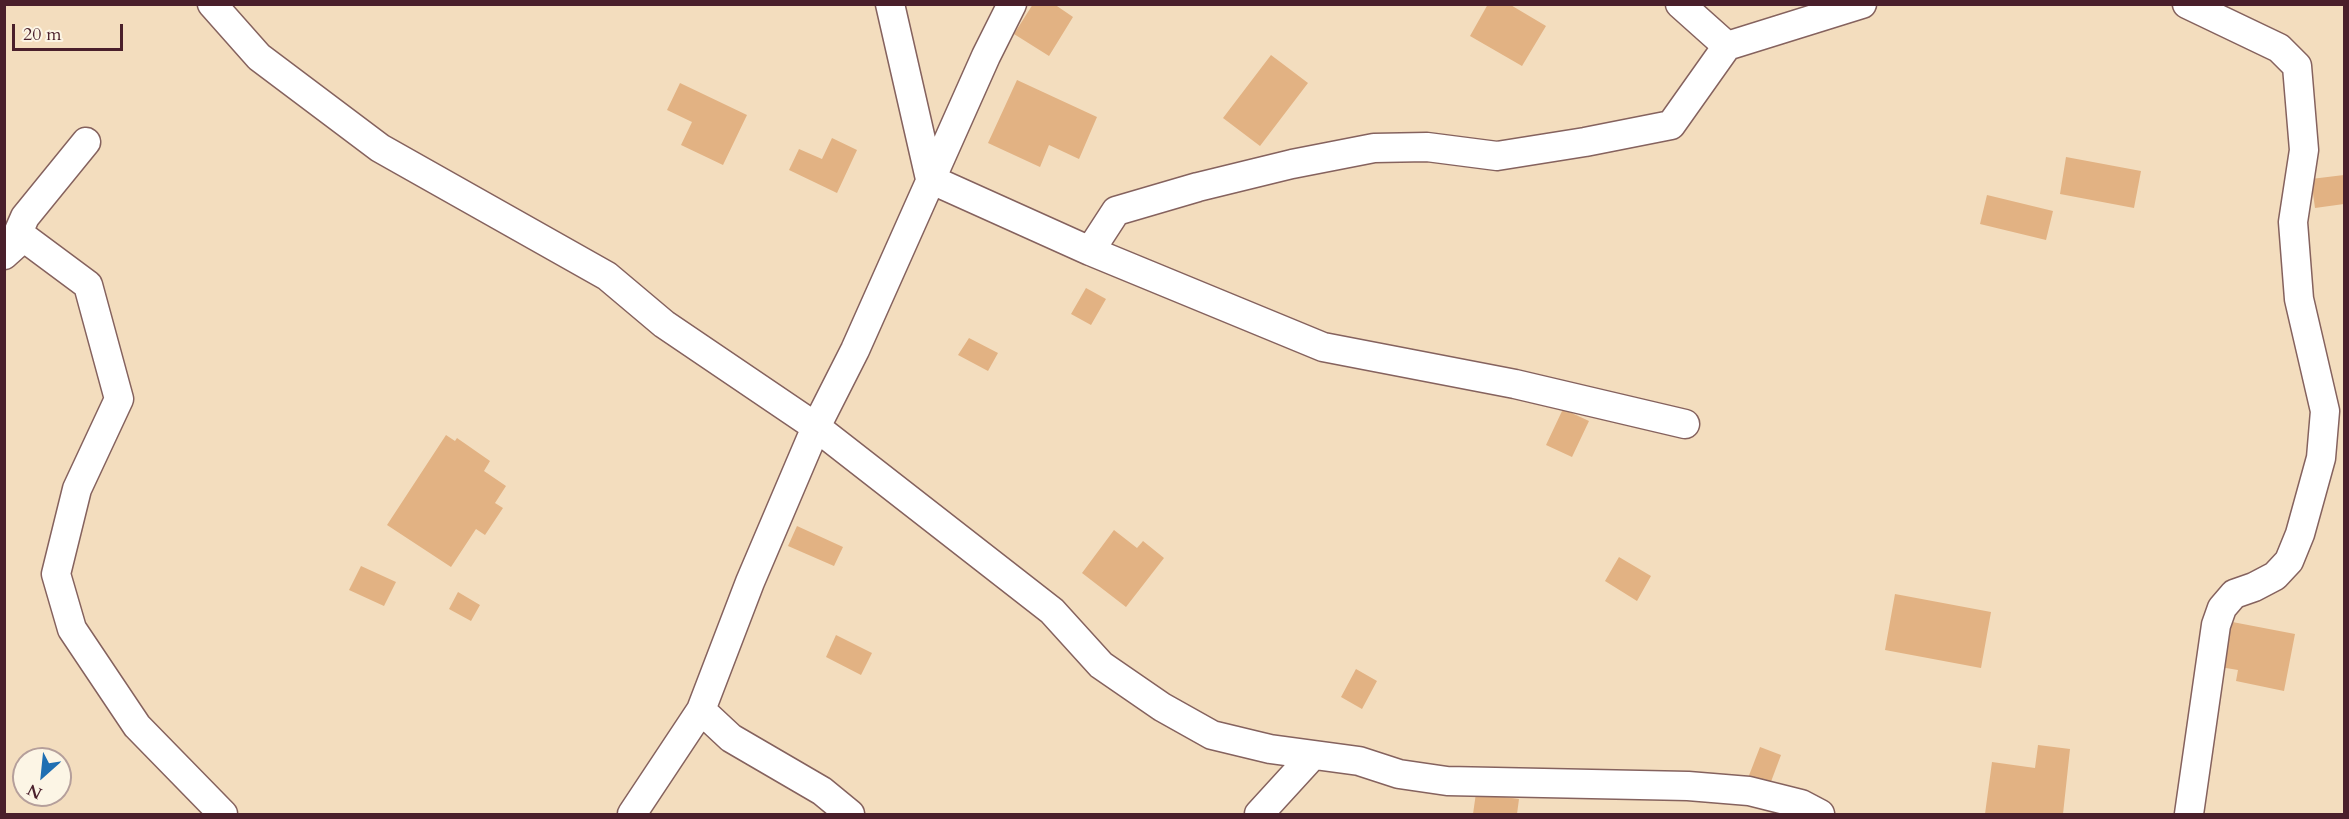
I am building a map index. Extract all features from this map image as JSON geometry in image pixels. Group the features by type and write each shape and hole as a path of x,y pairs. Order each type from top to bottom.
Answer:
{"street":[{"path":"890,4 930,179"},
{"path":"632,814 700,710 750,582 816,427 855,350 930,179 1012,4"},
{"path":"1680,4 1727,46"},
{"path":"1090,251 1116,211 1198,187 1292,164 1374,148 1426,147 1497,156 1671,125 1727,46 1862,4"},
{"path":"2187,4 2279,48 2297,66 2304,150 2293,222 2298,288 2325,411 2321,459 2300,534 2289,561 2275,576 2234,594 2222,608 2216,625 2189,814"},
{"path":"212,5 259,57 380,148 607,276 664,324 816,427 1052,611 1101,664 1162,707 1212,735 1270,749 1359,761 1399,774 1447,782 1688,786 1749,791 1802,804 1820,814"},
{"path":"86,142 25,217 14,246 88,285 119,399 77,489 56,574 72,629 137,726 224,814"},
{"path":"930,179 1090,251 1323,347 1515,384 1685,424"},
{"path":"700,710 731,738 822,790 850,814"},
{"path":"1259,814 1312,756"}],"building":[{"path":"1033,4 1054,4 1073,17 1049,56 1014,34"},
{"path":"1488,4 1509,4 1546,26 1522,66 1470,36"},
{"path":"1271,55 1308,83 1260,146 1223,118"},
{"path":"1017,80 1097,117 1079,159 1049,145 1040,167 988,143"},
{"path":"680,83 747,115 723,165 681,145 692,122 667,110"},
{"path":"832,138 857,150 837,193 789,170 799,149 822,159"},
{"path":"2066,157 2141,171 2134,208 2060,194"},
{"path":"2344,175 2344,204 2315,208 2311,179"},
{"path":"1987,195 2053,211 2046,240 1980,224"},
{"path":"1086,288 1106,299 1091,325 1071,314"},
{"path":"969,338 998,353 988,371 958,355"},
{"path":"1563,409 1589,421 1572,457 1546,445"},
{"path":"446,435 455,441 457,438 490,461 484,471 506,486 495,503 503,508 485,535 476,529 451,567 387,525"},
{"path":"797,526 843,547 834,566 788,546"},
{"path":"1114,530 1137,548 1143,541 1164,558 1126,607 1082,573"},
{"path":"1619,557 1651,576 1637,601 1605,581"},
{"path":"361,566 396,582 384,606 349,590"},
{"path":"458,592 480,605 471,621 449,609"},
{"path":"1895,594 1991,612 1981,668 1885,650"},
{"path":"2222,620 2295,634 2284,691 2236,681 2238,670 2214,666"},
{"path":"836,635 872,653 861,675 826,657"},
{"path":"1356,669 1377,681 1362,709 1341,697"},
{"path":"2038,745 2070,749 2063,814 1985,814 1992,762 2035,768"},
{"path":"1760,747 1781,755 1769,787 1748,778"},
{"path":"1476,793 1519,799 1517,814 1473,814"}]}
